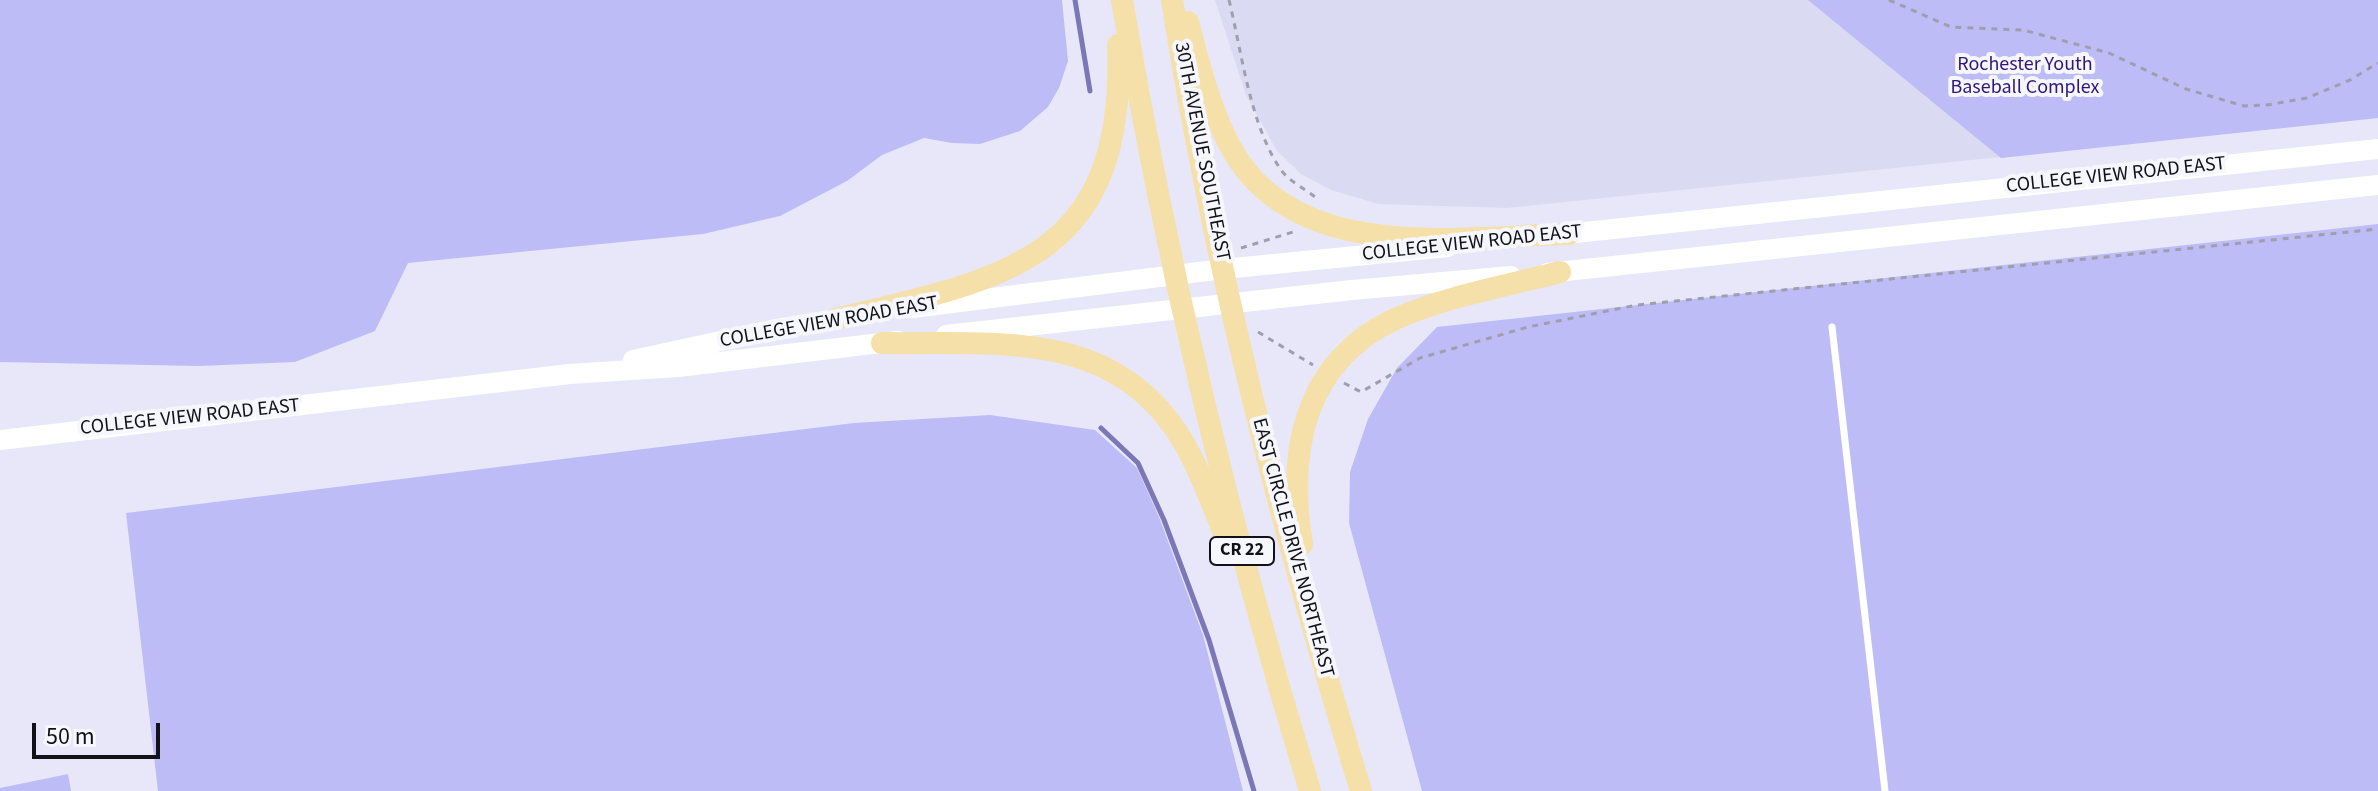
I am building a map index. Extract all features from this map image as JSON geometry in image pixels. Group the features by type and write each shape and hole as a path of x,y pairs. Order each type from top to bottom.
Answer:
{"main road":[{"path":"835,319 927,297 985,279 1031,256 1074,221 1101,177 1116,124 1119,74 1116,0"},
{"name":"CR 22","path":"1122,0 1182,309 1258,616 1310,791"},
{"name":"30TH AVENUE SOUTHEAST","path":"1172,0 1204,178 1231,304"},
{"path":"1182,0 1216,114 1229,145 1257,183 1285,205 1340,229 1379,236 1569,234"},
{"name":"COLLEGE VIEW ROAD EAST","path":"570,374 776,329 1021,293 1223,269 2378,149"},
{"name":"COLLEGE VIEW ROAD EAST","path":"0,440 570,374 678,367 1182,309 2378,185"},
{"path":"1320,659 1298,524 1296,477 1303,427 1320,387 1351,349 1378,328 1447,302 1560,272"},
{"name":"EAST CIRCLE DRIVE NORTHEAST","path":"1231,304 1251,394 1320,659 1361,791"},
{"path":"882,343 1050,349 1090,360 1133,385 1156,405 1182,440 1258,616"}],"lane":[{"path":"1832,327 1885,791"}],"path":[{"path":"1889,0 1951,27 2023,30 2109,53 2186,89 2244,106 2307,98 2350,80 2378,63"}],"shaded area":[{"path":"1215,0 2378,0 2378,118 1507,208 1379,204 1331,190 1301,174 1277,151 1246,95"}],"green space":[{"path":"0,0 1062,0 1068,61 1059,88 1048,107 1020,131 980,144 924,138 882,155 847,181 780,216 703,234 408,263 375,331 295,362 199,366 0,362"},
{"name":"Rochester Youth Baseball Complex","path":"1808,0 2378,0 2378,118 2001,158"},
{"path":"2378,224 2378,791 1422,791 1349,523 1350,472 1368,419 1397,368 1437,327"},
{"path":"990,415 1095,430 1137,468 1159,517 1203,635 1243,791 158,791 126,513 854,423"},
{"path":"68,774 71,791 0,791 0,788"}],"waterway":[{"path":"1075,0 1090,91"},
{"path":"1101,428 1138,463 1164,520 1209,640 1254,791"}]}
